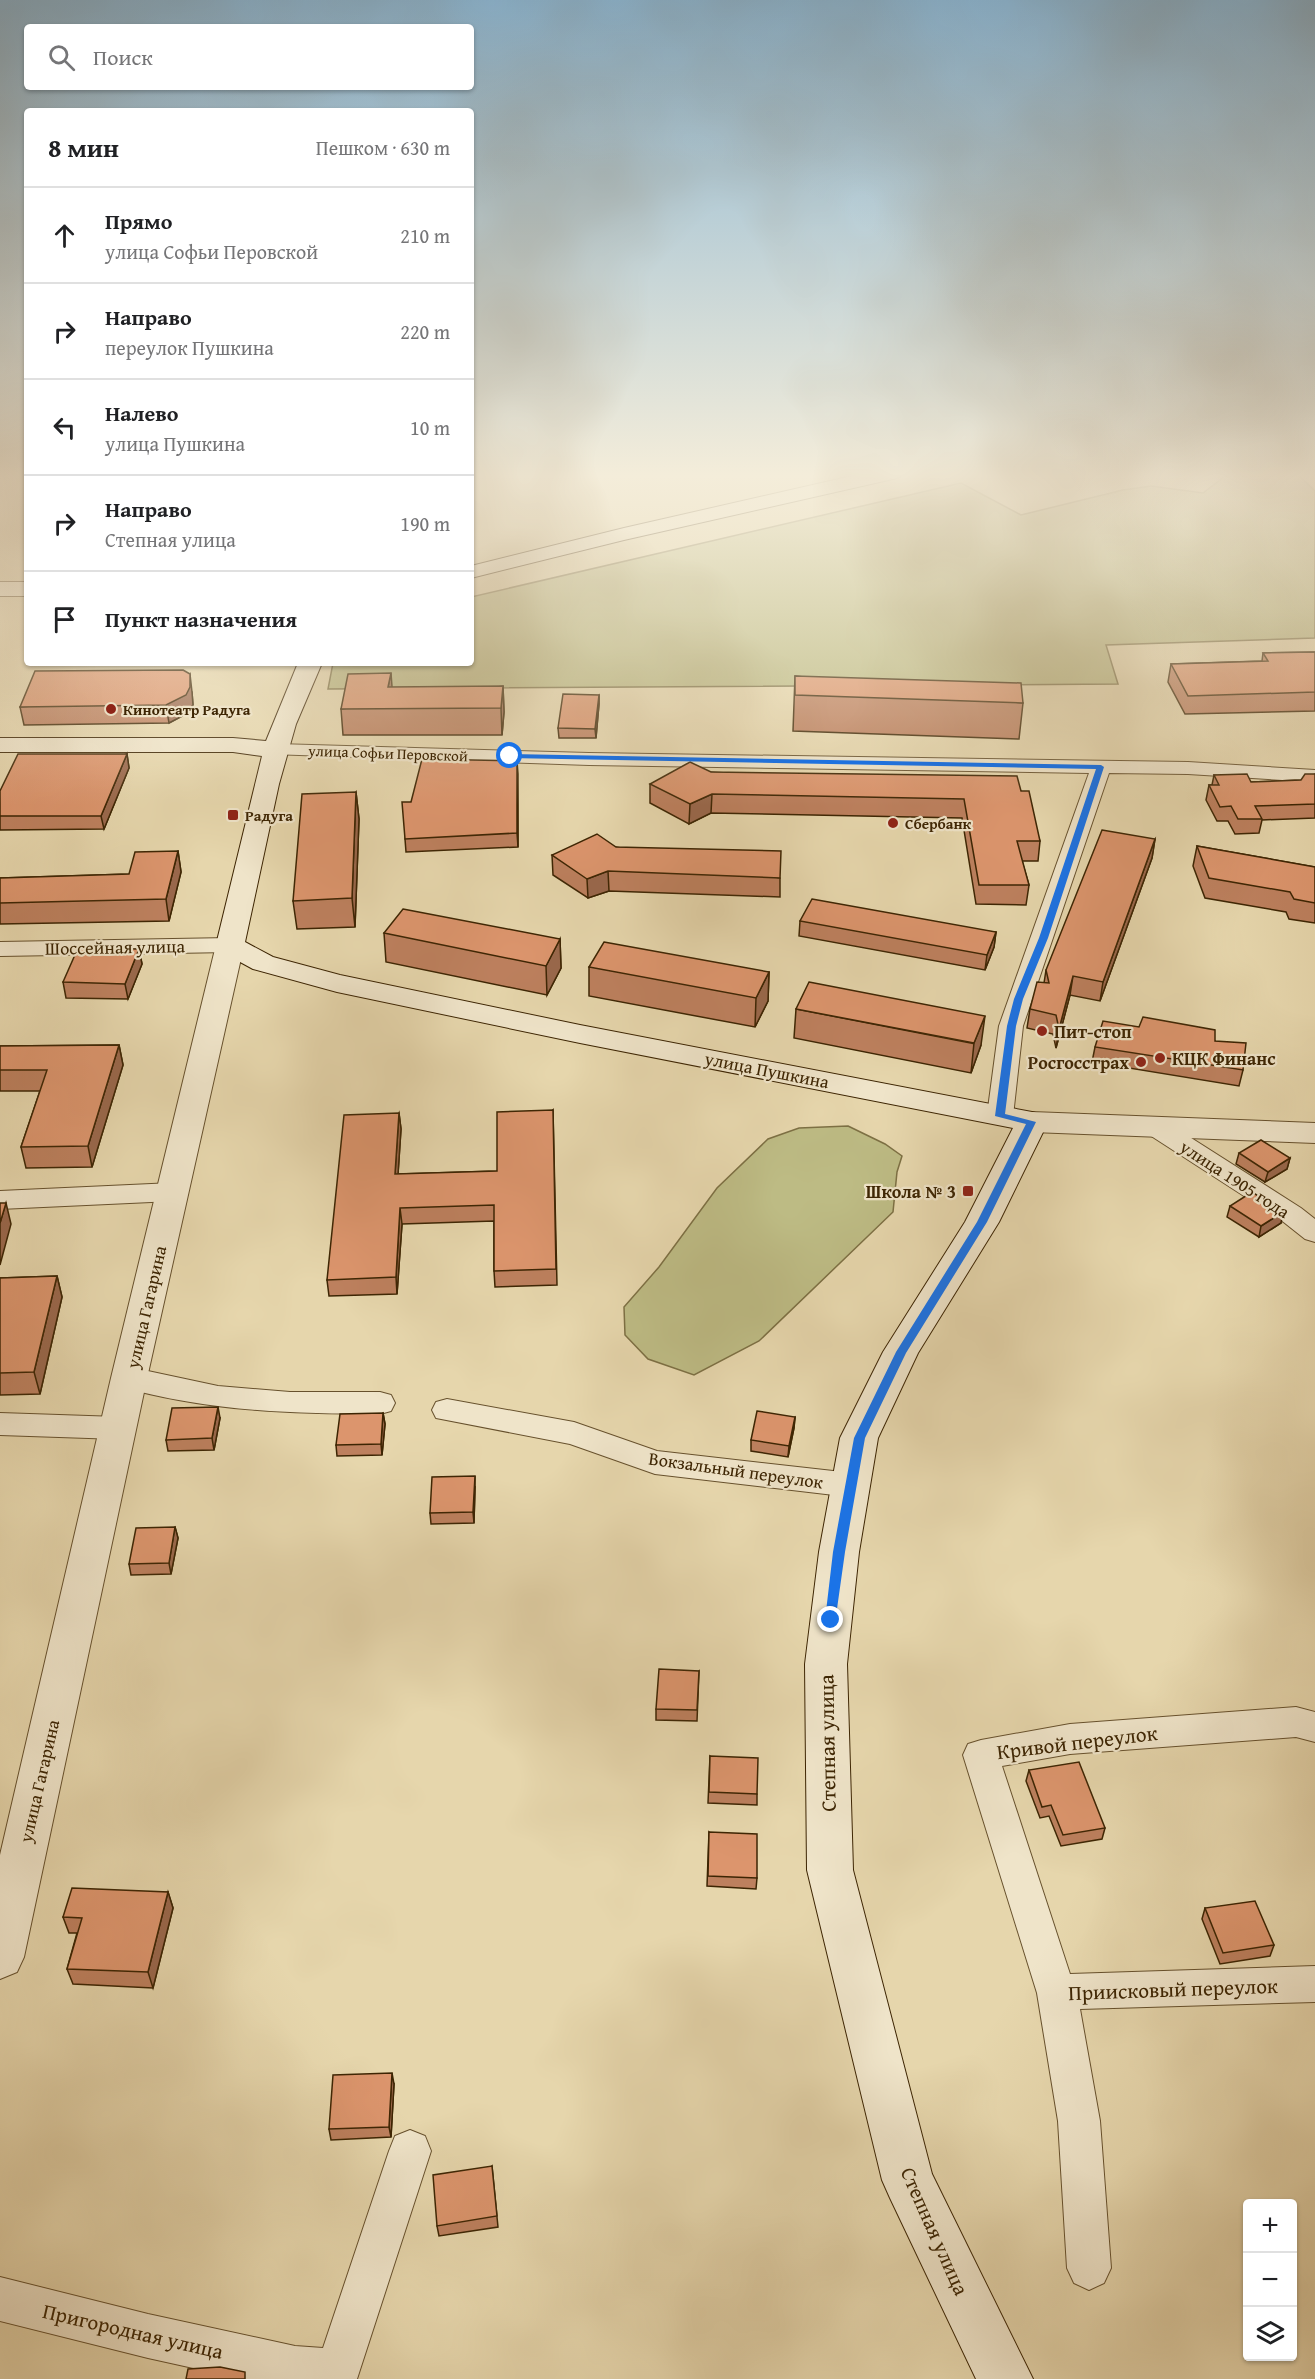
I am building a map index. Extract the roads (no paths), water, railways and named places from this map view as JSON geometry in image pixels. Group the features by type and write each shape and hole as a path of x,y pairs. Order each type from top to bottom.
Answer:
{"main road":[{"path":"0,589 24,589"},
{"name":"улица Гагарина","path":"0,1957 5,1912 266,784 284,724 309,666"},
{"name":"улица Софьи Перовской","path":"0,744 233,746 277,750"},
{"name":"улица Пушкина","path":"230,945 263,963 337,982 591,1036 1016,1119 1315,1133"},
{"name":"Степная улица","path":"1005,2379 908,2180 830,1870 826,1664 839,1552 860,1438 901,1352 982,1222 1016,1119"}],"street":[{"name":"улица Софьи Перовской","path":"277,750 589,759 1188,768 1315,776"},
{"path":"1016,1119 1011,1026 1101,767"},
{"name":"Шоссейная улица","path":"0,949 230,945"},
{"name":"улица 1905 года","path":"1154,1126 1291,1214 1315,1233"},
{"path":"0,1200 172,1192"},
{"path":"129,1378 218,1397 290,1402 380,1403"},
{"name":"Вокзальный переулок","path":"447,1410 574,1433 655,1462 851,1485"},
{"path":"0,1424 118,1428"},
{"name":"Кривой переулок","path":"1057,1993 981,1755 1082,1738 1296,1722 1315,1727"},
{"name":"Приисковый переулок","path":"1089,2268 1079,2121 1057,1993 1315,1984"},
{"name":"Пригородная улица","path":"0,2299 148,2336 295,2368 338,2371 410,2151"}],"place":[{"name":"Кинотеатр Радуга","path":"111,709"},
{"name":"Радуга","path":"233,815"},
{"name":"Сбербанк","path":"893,823"},
{"name":"Пит-стоп","path":"1042,1031"},
{"name":"КЦК Финанс","path":"1160,1058"},
{"name":"Росгосстрах","path":"1141,1062"},
{"name":"Школа № 3","path":"968,1191"}]}
